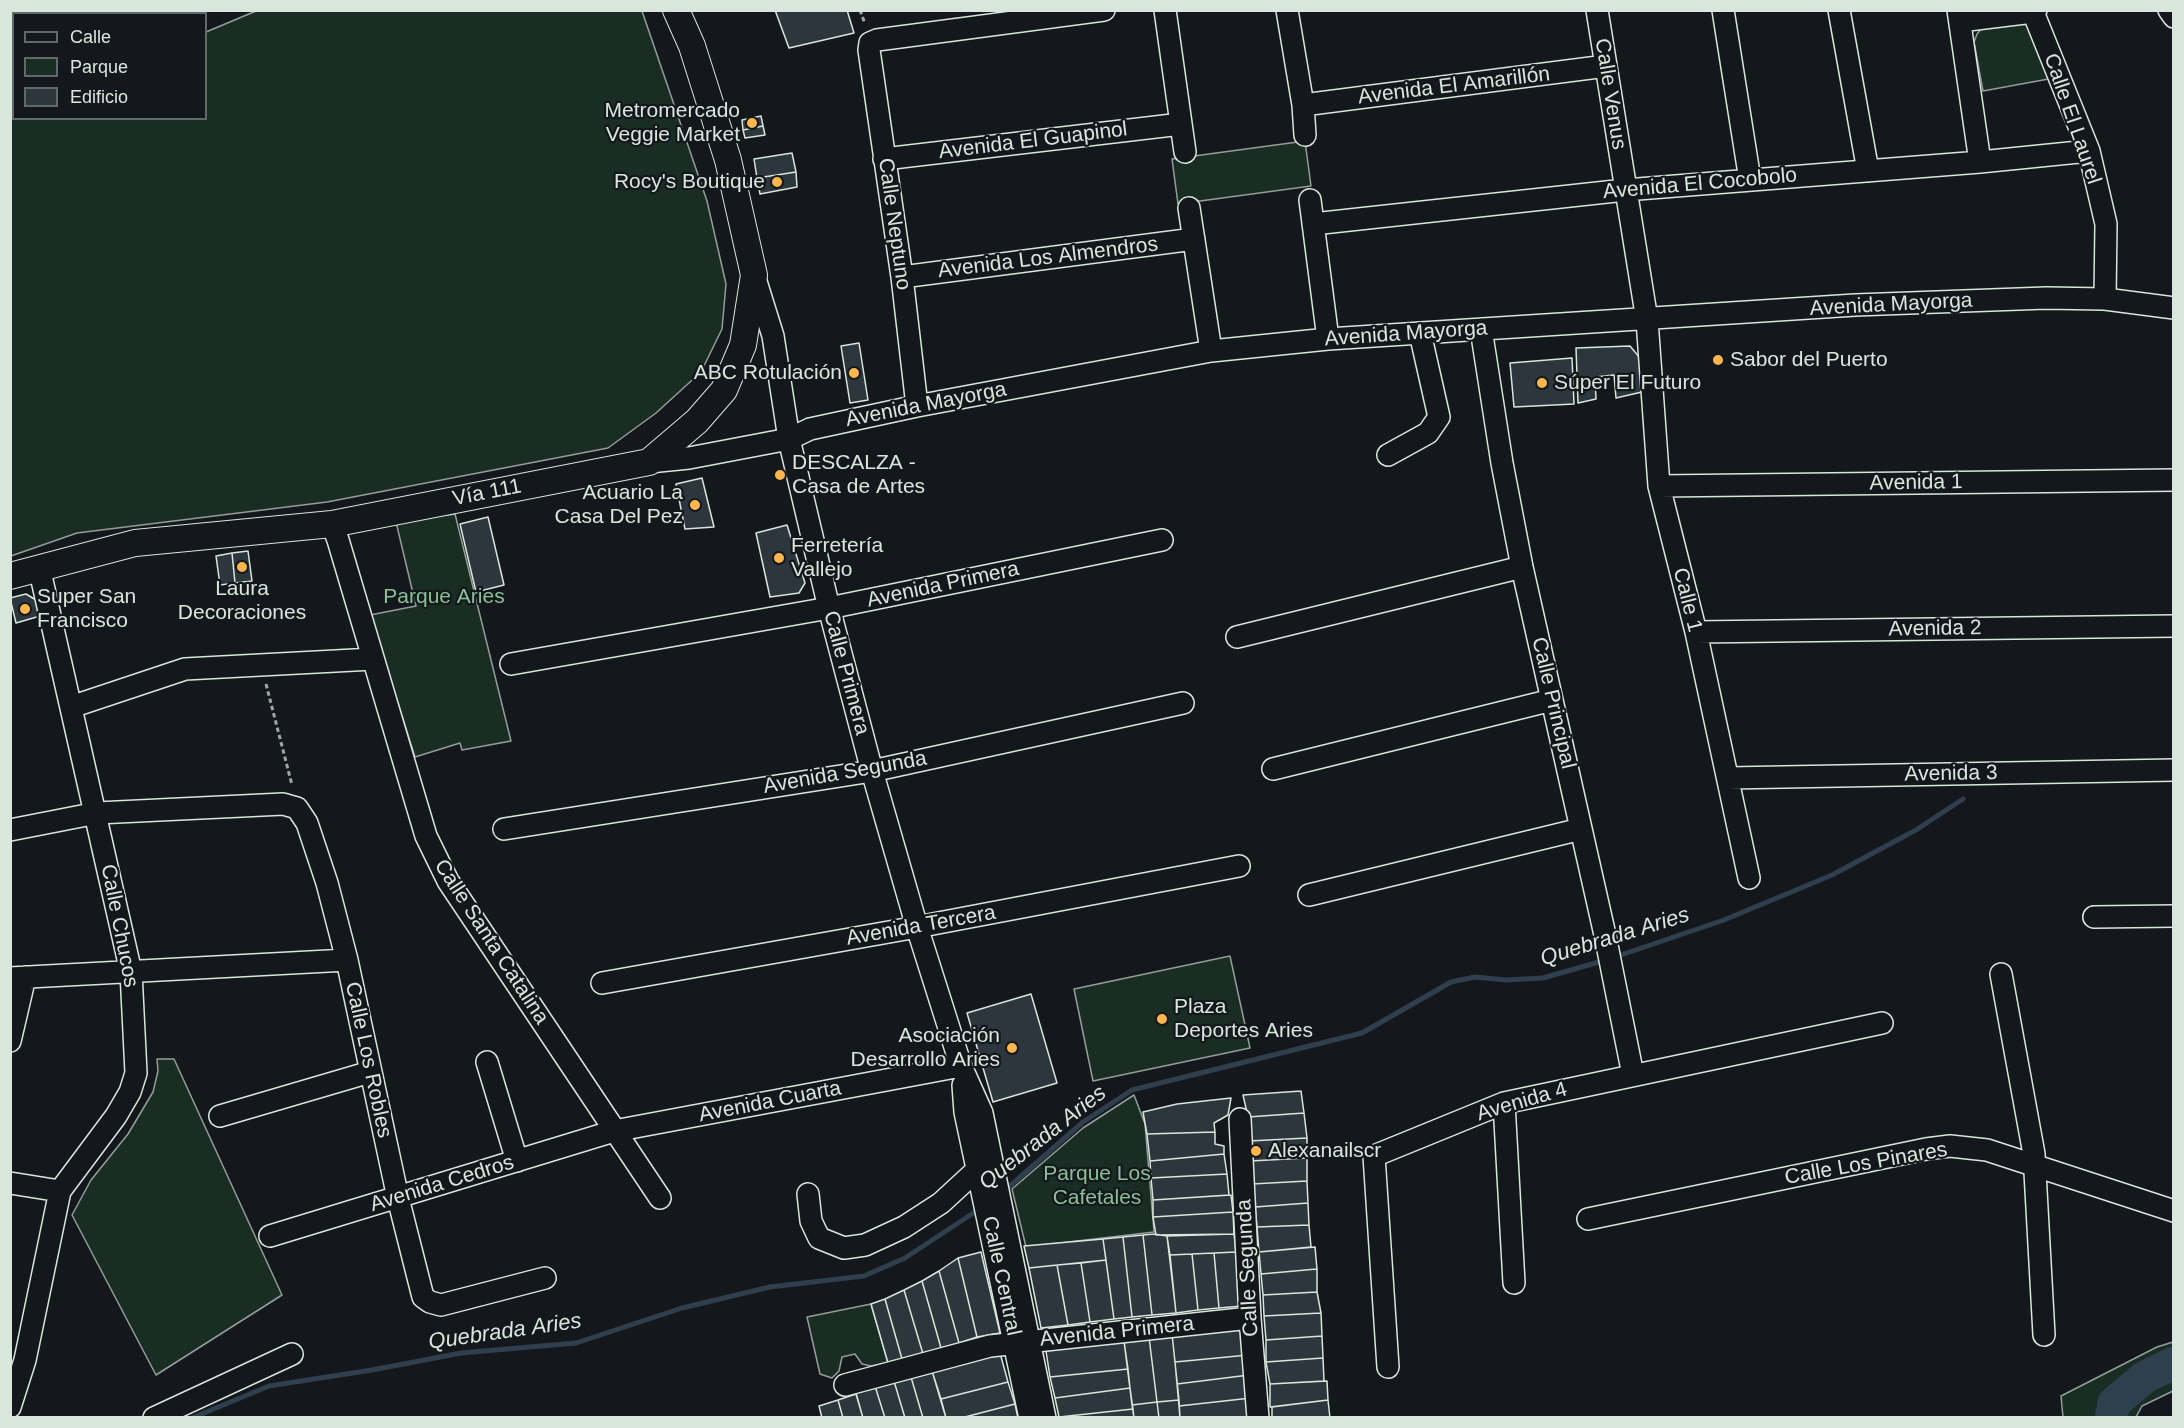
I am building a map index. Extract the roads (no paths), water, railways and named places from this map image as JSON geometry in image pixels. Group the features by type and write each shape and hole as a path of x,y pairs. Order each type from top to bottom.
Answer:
{"main road":[{"name":"Vía 111","path":"10,576 135,543 332,524 649,462 697,422 724,390 743,345 754,275 728,160 692,46 676,10"}],"street":[{"name":"Calle Neptuno","path":"917,406 870,44 877,40 1104,10"},
{"path":"1165,10 1185,152"},
{"path":"1287,10 1303,105 1305,135"},
{"name":"Calle Venus","path":"1597,10 1647,320"},
{"path":"1723,10 1750,180"},
{"path":"1839,10 1868,171"},
{"path":"2169,10 2174,17"},
{"path":"1980,162 1959,16 2035,11"},
{"name":"Calle El Laurel","path":"2035,11 2088,151 2106,224 2105,299"},
{"name":"Avenida El Amarillón","path":"1303,105 1606,66"},
{"name":"Avenida El Guapinol","path":"884,159 1181,124"},
{"name":"Avenida El Cocobolo","path":"1313,224 1625,190 1980,162 2088,151"},
{"path":"1310,200 1328,339"},
{"path":"1190,208 1211,351"},
{"name":"Avenida Los Almendros","path":"902,277 1194,239"},
{"name":"Calle Primera","path":"754,275 773,336 789,439 829,608 872,771 917,927 961,1066"},
{"name":"Avenida Mayorga","path":"649,462 688,458 789,439 810,429 917,406 1211,351 1328,339 1855,305 2046,298 2105,299 2174,308"},
{"name":"Calle 1","path":"1647,320 1659,486 1695,632 1749,878"},
{"name":"Calle Principal","path":"1481,329 1502,463 1522,567 1605,935 1633,1075"},
{"path":"1388,454 1428,433 1439,417 1420,333"},
{"name":"Avenida 1","path":"1659,486 2174,480"},
{"name":"Calle Santa Catalina","path":"332,524 426,836 448,881 660,1198"},
{"name":"Avenida Primera","path":"512,663 829,608 1162,540"},
{"name":"Calle Chucos","path":"10,1407 18,1359 60,1191 93,1149 130,1092 136,1073 131,972 97,813 39,567"},
{"path":"1237,637 1522,567"},
{"name":"Avenida 2","path":"1695,632 2174,626"},
{"path":"71,707 185,669 373,658"},
{"path":"1273,769 1552,700"},
{"name":"Avenida Segunda","path":"504,829 872,771 1183,703"},
{"name":"Avenida 3","path":"1728,778 2174,770"},
{"name":"Calle Los Robles","path":"97,813 283,804 297,808 308,823 327,883 347,960 398,1198 423,1297 441,1305 545,1278"},
{"path":"10,830 97,813"},
{"path":"1309,895 1581,829"},
{"name":"Avenida Tercera","path":"602,983 917,927 1239,866"},
{"path":"2094,917 2174,916"},
{"path":"10,1041 18,978 347,960"},
{"path":"2001,974 2034,1165 2044,1335"},
{"name":"Avenida 4","path":"1388,1367 1374,1156 1504,1103 1882,1023"},
{"path":"488,1062 517,1161"},
{"name":"Avenida Cuarta","path":"614,1131 961,1066"},
{"name":"Calle Central","path":"961,1066 965,1112 996,1217 1022,1342 1030,1418"},
{"path":"220,1116 370,1072"},
{"path":"1504,1103 1514,1283"},
{"name":"Calle Segunda","path":"1240,1119 1250,1318 1258,1418"},
{"name":"Avenida Cedros","path":"270,1236 614,1131"},
{"name":"Calle Los Pinares","path":"1588,1219 1926,1149 1950,1146 1987,1150 2174,1211"},
{"path":"808,1194 812,1221 819,1238 843,1248 865,1245 904,1227 941,1203 986,1180"},
{"path":"10,1183 60,1191"},
{"name":"Avenida Primera","path":"845,1385 990,1346 1250,1318"},
{"name":"Calle Central","path":"1022,1342 1046,1418"},
{"path":"154,1418 292,1354"}],"waterway":[{"name":"Quebrada Aries","path":"1615,957 1724,920 1832,875 1916,830 1963,799"},
{"name":"Quebrada Aries","path":"1003,1192 1083,1122 1132,1090 1362,1033 1451,982 1475,977 1506,980 1543,978 1606,960"},
{"name":"Quebrada Aries","path":"192,1418 269,1386 461,1353 576,1343 682,1308 770,1287 864,1276 905,1258 981,1208"},
{"path":"2111,1418 2114,1403 2145,1377 2174,1363"}],"place":[{"name":"Metromercado Veggie Market","path":"752,123"},
{"name":"Rocy's Boutique","path":"777,182"},
{"name":"Sabor del Puerto","path":"1718,360"},
{"name":"ABC Rotulación","path":"854,373"},
{"name":"Súper El Futuro","path":"1542,383"},
{"name":"DESCALZA - Casa de Artes","path":"780,475"},
{"name":"Acuario La Casa Del Pez","path":"695,505"},
{"name":"Ferretería Vallejo","path":"779,558"},
{"name":"Laura Decoraciones","path":"242,567"},
{"name":"Super San Francisco","path":"25,609"},
{"name":"Plaza Deportes Aries","path":"1162,1019"},
{"name":"Asociación Desarrollo Aries","path":"1012,1048"},
{"name":"Alexanailscr","path":"1256,1151"}],"park label":[{"name":"Parque Aries","path":"444,597"},
{"name":"Parque Los Cafetales","path":"1097,1186"}]}
